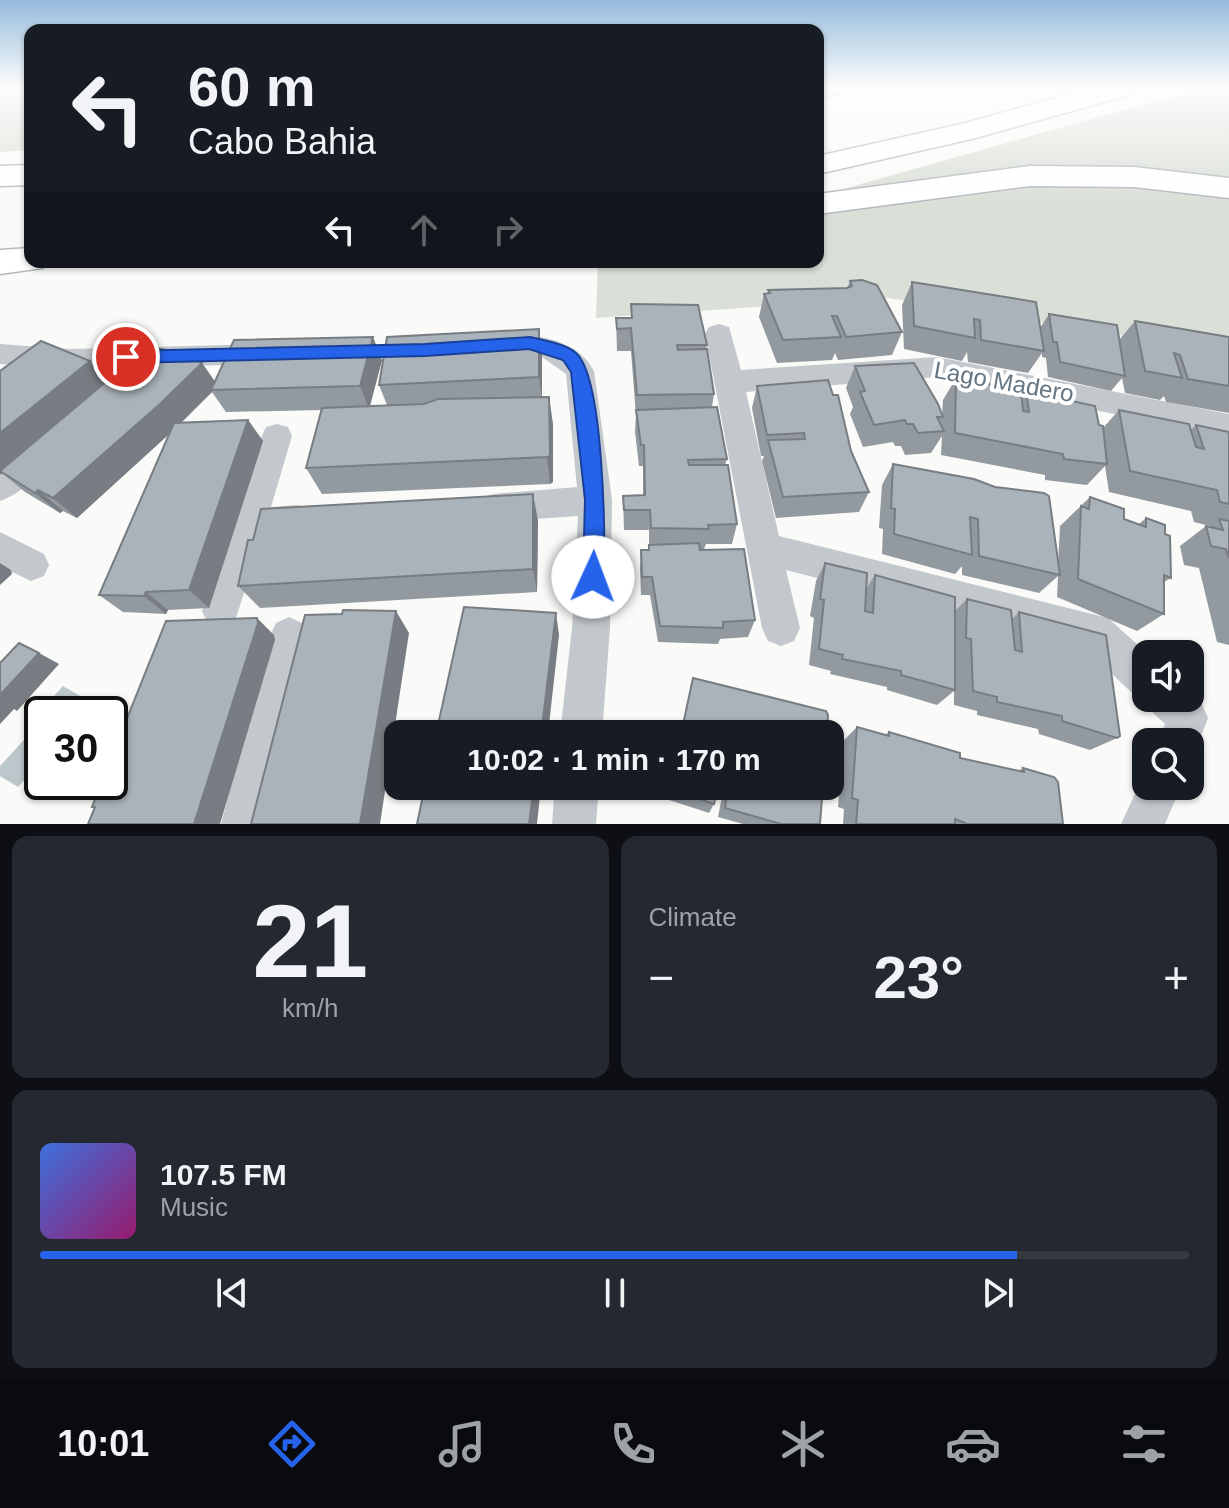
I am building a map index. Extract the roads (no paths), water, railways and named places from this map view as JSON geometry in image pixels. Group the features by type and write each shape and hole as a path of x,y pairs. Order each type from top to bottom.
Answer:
{"highway":[{"path":"824,164 986,126"},
{"path":"0,176 24,175"},
{"path":"824,203 1030,176 1134,177 1229,188"},
{"path":"0,262 24,260"}],"street":[{"path":"719,334 781,628"},
{"path":"470,347 530,343 569,356 580,371 595,500 591,628 582,720"},
{"path":"0,354 69,359 298,353"},
{"path":"119,386 155,356"},
{"name":"Lago Madero","path":"729,382 937,367 1229,426"},
{"path":"221,611 277,436"},
{"path":"0,487 60,437"},
{"path":"462,510 595,500"},
{"path":"247,523 324,518"},
{"path":"0,548 31,565"},
{"path":"764,548 1095,631 1132,666"},
{"path":"243,824 289,636"},
{"path":"574,824 576,800"},
{"path":"1143,824 1153,800"}]}
